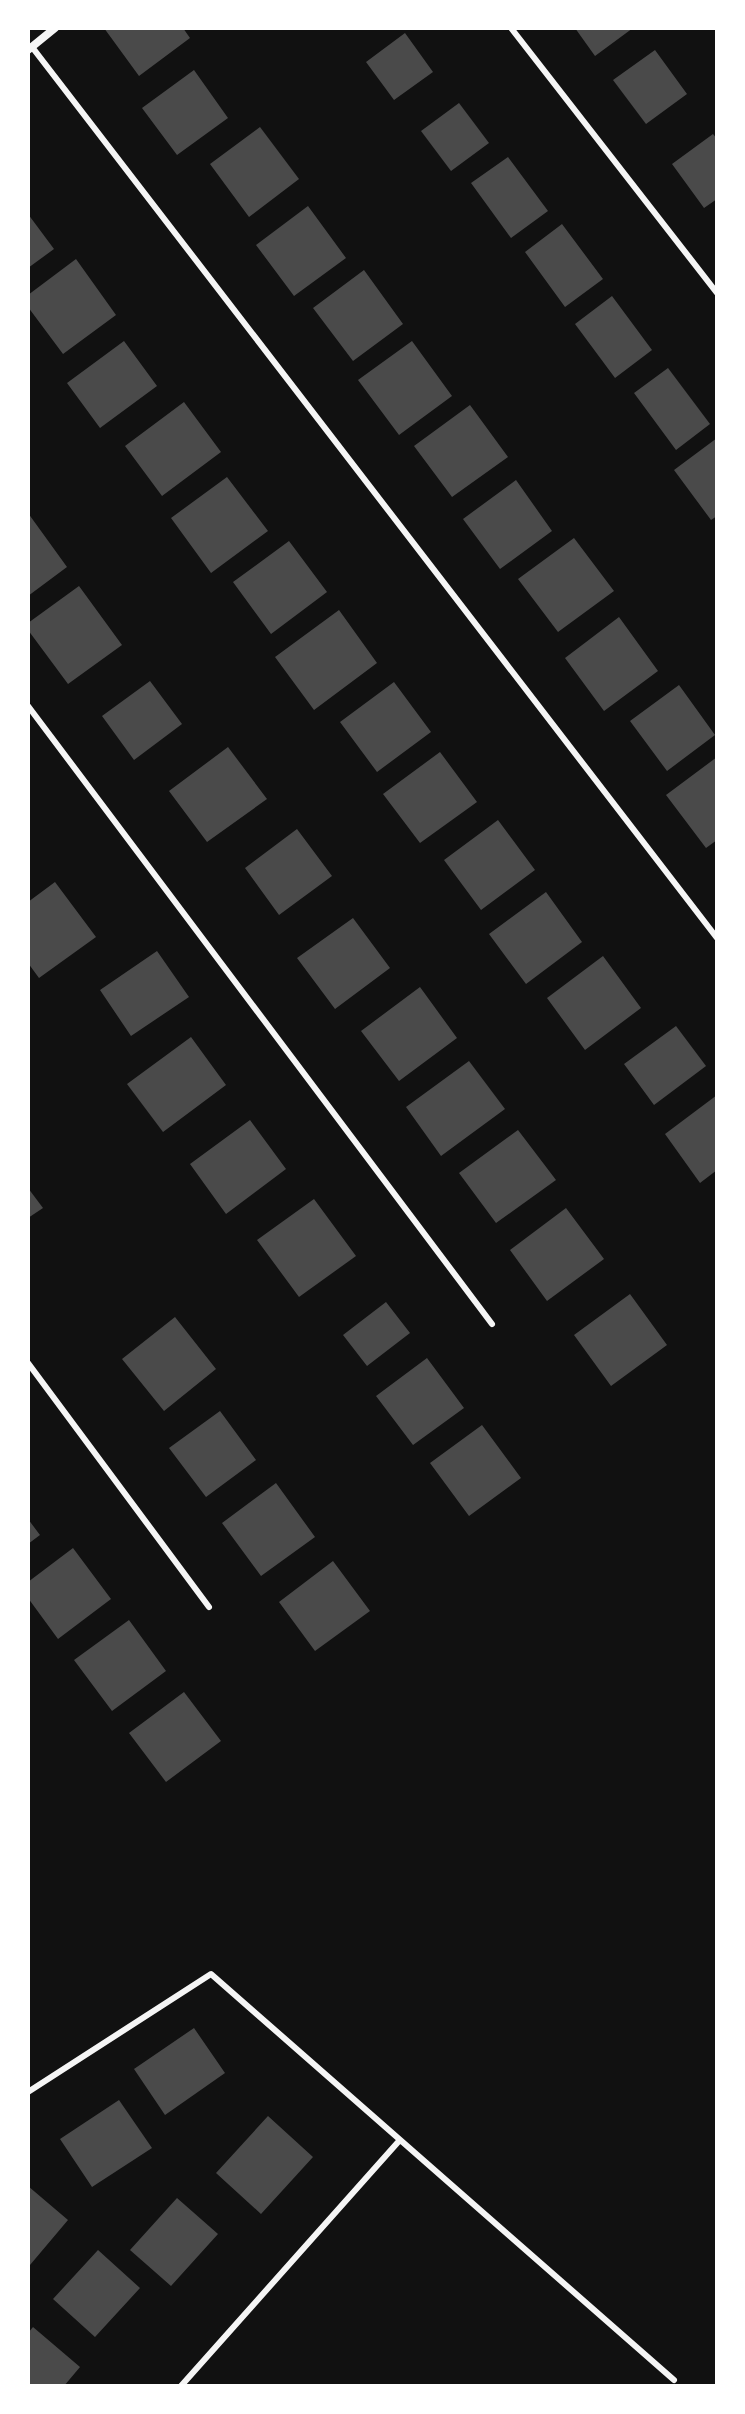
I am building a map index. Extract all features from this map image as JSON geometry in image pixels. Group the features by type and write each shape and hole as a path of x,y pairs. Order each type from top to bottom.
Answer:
{"street":[{"path":"30,48 55,28"}],"lane":[{"path":"511,28 717,293"},
{"path":"30,48 717,938"},
{"path":"28,706 492,1324"},
{"path":"28,1363 209,1607"},
{"path":"28,2092 211,1974 674,2380"},
{"path":"181,2386 399,2141"}],"building":[{"path":"104,28 183,28 190,38 139,76"},
{"path":"575,28 633,28 595,56"},
{"path":"405,33 433,72 394,100 366,62"},
{"path":"655,50 687,94 646,124 613,80"},
{"path":"194,70 228,118 177,155 142,108"},
{"path":"459,103 489,143 451,171 421,131"},
{"path":"260,127 299,179 249,217 210,164"},
{"path":"713,134 717,139 717,199 704,208 672,164"},
{"path":"508,157 548,211 511,238 471,183"},
{"path":"308,206 346,258 294,296 256,245"},
{"path":"28,214 54,249 28,268"},
{"path":"562,224 603,279 565,307 525,252"},
{"path":"76,259 116,315 63,354 28,307 28,295"},
{"path":"364,270 403,324 353,361 313,308"},
{"path":"612,296 652,350 615,378 575,324"},
{"path":"124,341 157,386 100,428 67,383"},
{"path":"412,341 452,396 399,435 358,380"},
{"path":"668,368 710,424 676,450 634,393"},
{"path":"184,402 221,452 162,496 125,446"},
{"path":"470,405 508,457 452,497 414,446"},
{"path":"717,438 717,516 711,520 674,470"},
{"path":"227,477 268,531 211,573 171,518"},
{"path":"516,480 552,531 500,569 463,519"},
{"path":"28,513 67,567 28,596"},
{"path":"574,538 614,591 558,632 518,579"},
{"path":"289,541 327,592 271,634 233,582"},
{"path":"79,586 122,645 68,684 28,630 28,623"},
{"path":"339,610 377,663 314,710 275,657"},
{"path":"619,617 658,671 604,711 565,658"},
{"path":"150,681 182,724 134,760 102,716"},
{"path":"394,682 431,732 377,772 340,722"},
{"path":"679,685 715,735 667,771 630,721"},
{"path":"228,747 267,799 207,842 169,791"},
{"path":"440,752 477,802 420,843 383,794"},
{"path":"717,757 717,840 706,848 666,795"},
{"path":"498,820 535,870 481,910 444,860"},
{"path":"297,829 332,876 279,915 245,868"},
{"path":"55,882 96,937 39,978 28,963 28,902"},
{"path":"546,892 582,942 526,984 489,934"},
{"path":"353,918 390,968 335,1009 297,958"},
{"path":"157,951 189,997 131,1036 100,990"},
{"path":"603,956 641,1008 585,1050 547,998"},
{"path":"420,987 457,1038 399,1081 361,1031"},
{"path":"676,1026 706,1066 654,1105 624,1064"},
{"path":"191,1037 226,1085 163,1132 127,1084"},
{"path":"469,1061 505,1109 441,1156 406,1107"},
{"path":"717,1095 717,1170 700,1183 665,1134"},
{"path":"250,1120 286,1169 226,1214 190,1164"},
{"path":"518,1130 556,1180 496,1223 459,1173"},
{"path":"28,1188 43,1208 28,1218"},
{"path":"314,1199 356,1256 299,1297 257,1240"},
{"path":"566,1208 604,1259 547,1301 510,1250"},
{"path":"630,1294 667,1345 611,1386 574,1335"},
{"path":"386,1302 410,1333 367,1366 343,1335"},
{"path":"175,1317 216,1369 164,1411 122,1359"},
{"path":"427,1358 464,1408 413,1445 376,1396"},
{"path":"220,1411 256,1460 206,1497 169,1448"},
{"path":"482,1425 521,1478 469,1516 430,1463"},
{"path":"276,1483 315,1537 261,1576 222,1523"},
{"path":"28,1519 40,1535 28,1544"},
{"path":"73,1548 111,1599 58,1639 28,1598 28,1582"},
{"path":"333,1561 370,1611 315,1651 279,1602"},
{"path":"129,1620 166,1671 112,1711 74,1660"},
{"path":"184,1692 221,1741 166,1782 129,1733"},
{"path":"194,2028 225,2073 165,2115 134,2069"},
{"path":"119,2100 152,2148 92,2187 60,2139"},
{"path":"268,2116 313,2157 261,2214 216,2173"},
{"path":"28,2186 68,2220 30,2265 28,2263"},
{"path":"177,2198 218,2234 171,2286 130,2250"},
{"path":"98,2250 140,2288 95,2337 53,2299"},
{"path":"33,2327 80,2367 64,2386 28,2386 28,2333"}]}
